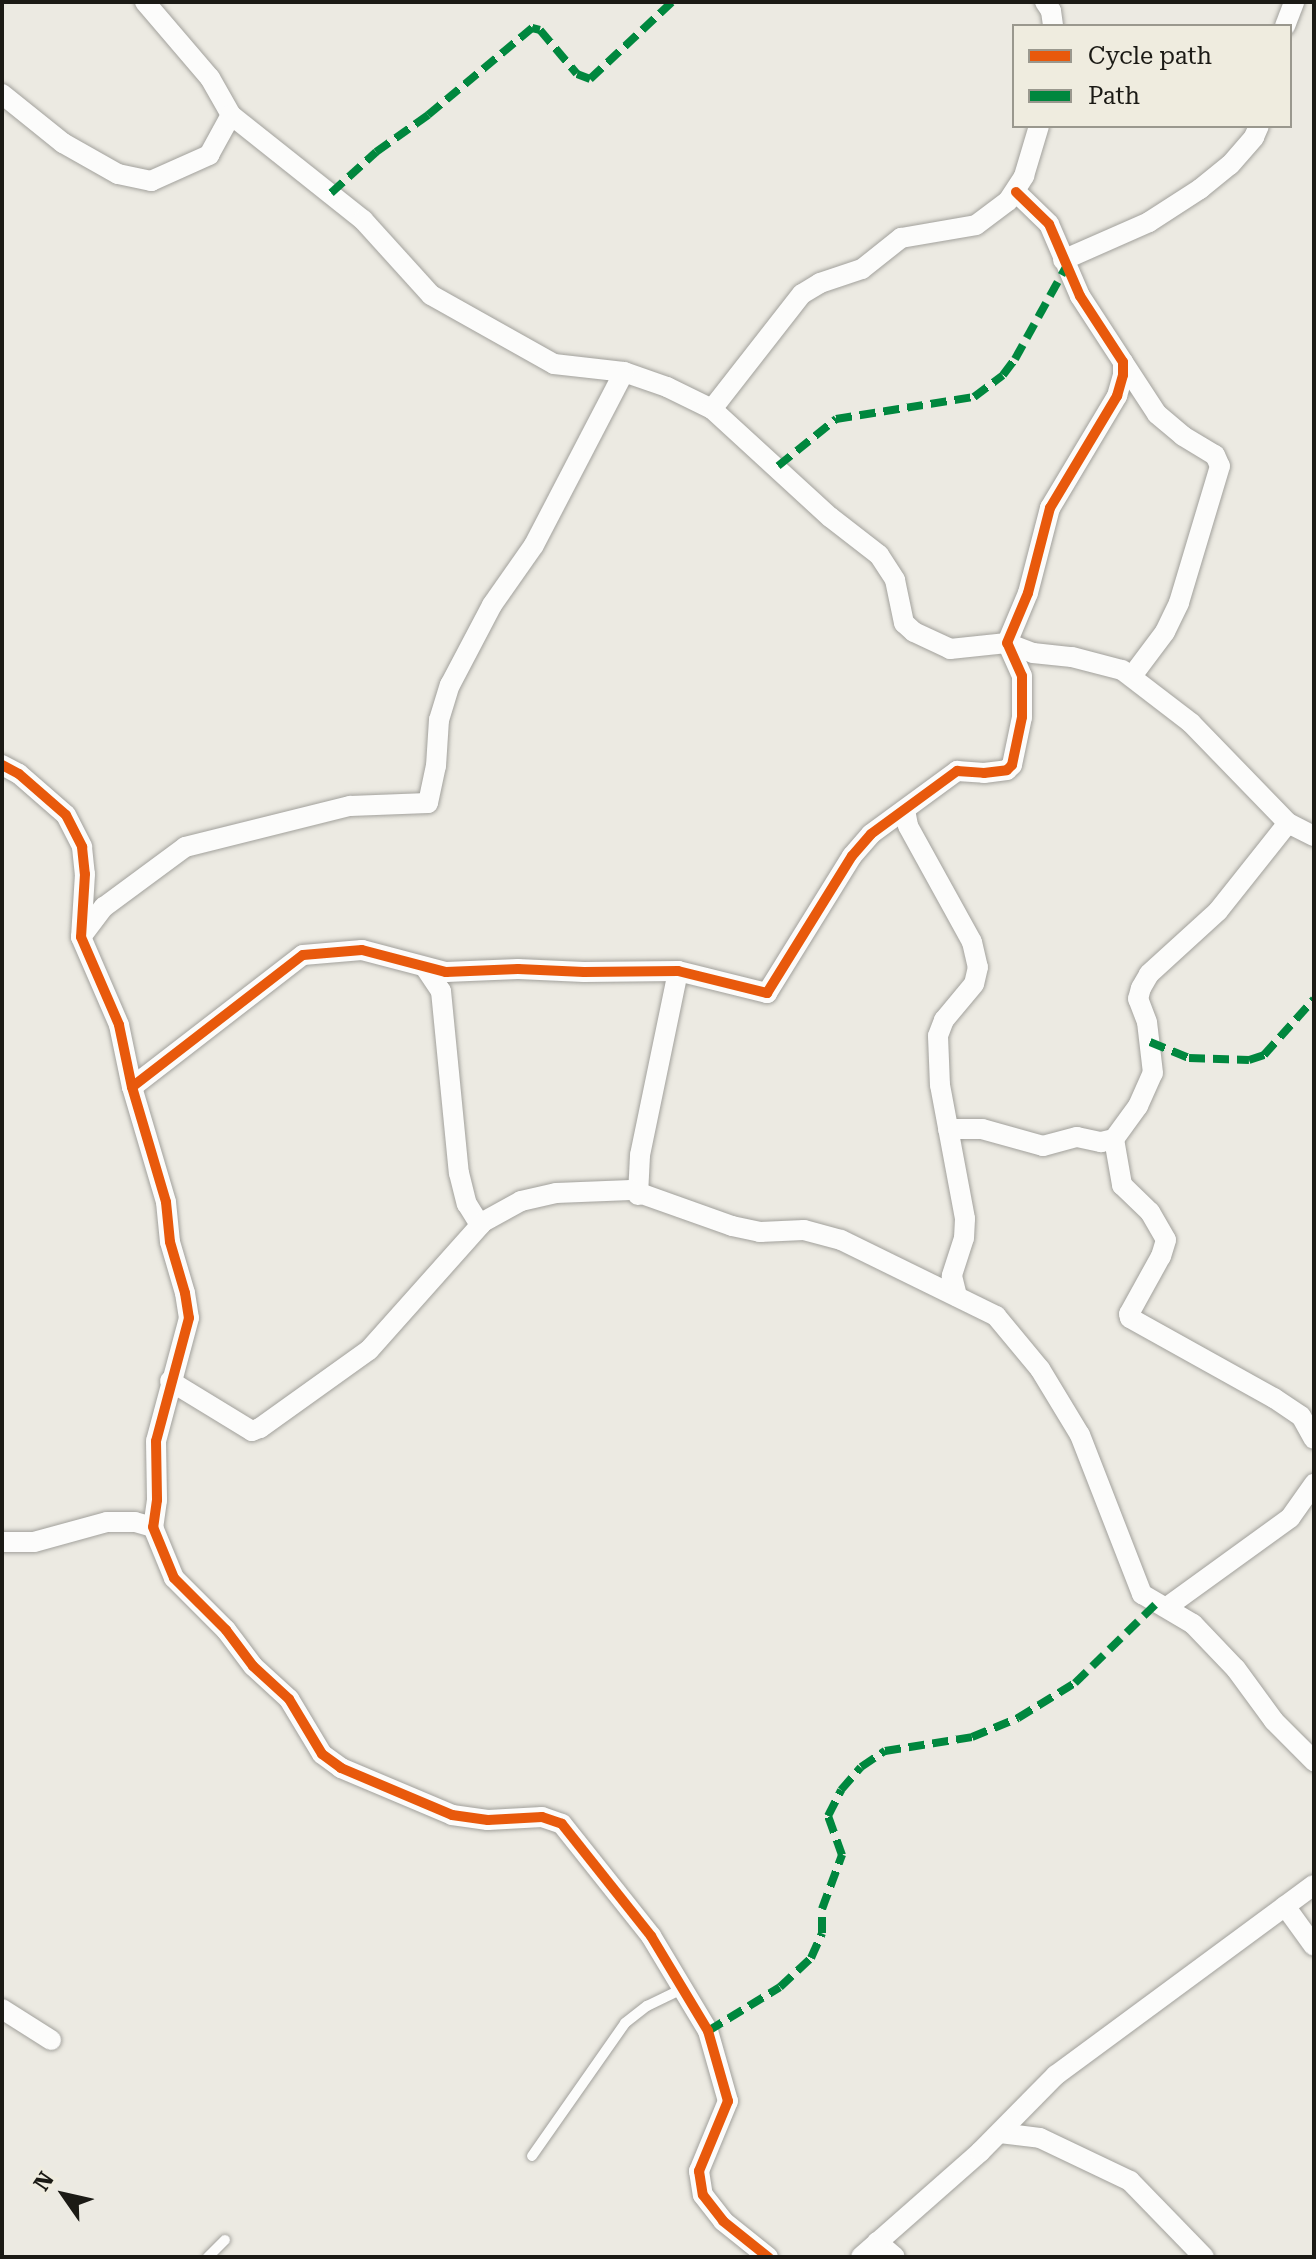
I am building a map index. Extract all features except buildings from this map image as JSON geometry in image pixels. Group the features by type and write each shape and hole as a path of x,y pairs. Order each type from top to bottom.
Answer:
{"street":[{"path":"145,2 210,78 231,115 363,220 431,295 554,364 624,372 667,387 712,409 830,517 879,555 895,580 898,606 909,628 950,649 1007,643 1033,653 1110,665 1132,676 1213,744 1288,823 1314,836"},
{"path":"1045,2 1051,11 1053,24"},
{"path":"1286,24 1294,2"},
{"path":"2,94 63,143 118,174 151,181 209,155 231,115"},
{"path":"712,409 802,294 820,283 862,269 901,238 976,225 1016,192 1038,128"},
{"path":"1063,260 1149,222 1200,189 1230,165 1258,128"},
{"path":"1016,192 1042,214 1095,323 1157,414 1183,436 1215,455 1220,466 1179,603 1165,632 1132,676"},
{"path":"132,1087 209,1024 303,955 362,950 446,972 518,969 678,971 767,993 852,856 871,834 957,771 984,773 1007,770 1012,765 1022,717 1022,676 1007,643 1028,593 1050,508 1117,396 1123,362"},
{"path":"81,937 104,907 185,847 350,806 428,803 436,766 439,720 450,685 492,605 534,545 624,372"},
{"path":"2,765 19,774 66,815 82,847 85,874 81,937 119,1025 132,1087 166,1202 170,1242 181,1273 189,1318 156,1441 157,1500 153,1527 174,1578 226,1630 253,1666 289,1699 322,1754 341,1768 452,1815 488,1820 542,1817 562,1824 651,1936 708,2031 728,2101 699,2171 703,2195 723,2221 768,2257"},
{"path":"905,810 908,826 972,942 978,967 974,984 939,1029 940,1085 965,1219 964,1238 952,1276 957,1296"},
{"path":"948,1129 982,1129 1043,1146 1077,1137 1101,1142 1114,1139 1138,1106 1153,1073 1147,1022 1138,999 1141,988 1149,974 1218,911 1288,823"},
{"path":"426,969 441,991 459,1173 467,1204 480,1225"},
{"path":"638,1195 640,1155 678,971"},
{"path":"1114,1139 1122,1185 1150,1212 1166,1240 1161,1256 1129,1314 1130,1318 1274,1398 1301,1416 1314,1439"},
{"path":"170,1381 252,1431 260,1428 369,1350 480,1225 521,1201 556,1193 631,1190 732,1226 760,1232 804,1230 841,1240 996,1316 1057,1395 1080,1435 1137,1586 1151,1600 1167,1607 1199,1630 1236,1669 1274,1721 1314,1761"},
{"path":"1167,1607 1290,1518 1314,1484"},
{"path":"2,1542 34,1542 107,1522 135,1522 153,1527"},
{"path":"861,2257 1000,2133 1056,2075 1086,2050 1314,1885"},
{"path":"1285,1906 1314,1946"},
{"path":"2,2009 51,2040"},
{"path":"1000,2133 1040,2138 1130,2181 1204,2257"},
{"path":"877,2242 895,2257"}],"lane":[{"path":"532,2156 625,2023 647,2006 682,1989"},
{"path":"208,2257 225,2240"}],"marked path":[{"path":"331,193 376,152 428,115 532,28 540,30 577,74 590,79 672,2"},
{"path":"778,466 836,419 974,397 1003,375 1015,359 1066,267"},
{"path":"1150,1042 1189,1058 1249,1060 1264,1055 1314,999"},
{"path":"708,2031 780,1987 811,1958 822,1933 822,1909 842,1855 828,1816 841,1790 861,1767 885,1751 972,1737 1018,1718 1075,1683 1157,1603"}],"cycle path":[{"path":"132,1087 303,955 362,950 446,972 518,969 678,971 767,993 852,856 871,834 957,771 984,773 1007,770 1012,765 1022,717 1022,676 1007,643 1028,593 1050,508 1117,396 1123,375 1123,362 1080,296 1049,224 1016,192"},
{"path":"2,765 19,774 66,815 82,847 85,874 81,937 119,1025 132,1087 166,1202 170,1242 189,1318 156,1441 157,1500 153,1527 174,1578 226,1630 253,1666 289,1699 322,1754 341,1768 452,1815 488,1820 542,1817 562,1824 651,1936 708,2031 728,2101 699,2171 703,2195 723,2221 768,2257"}]}
